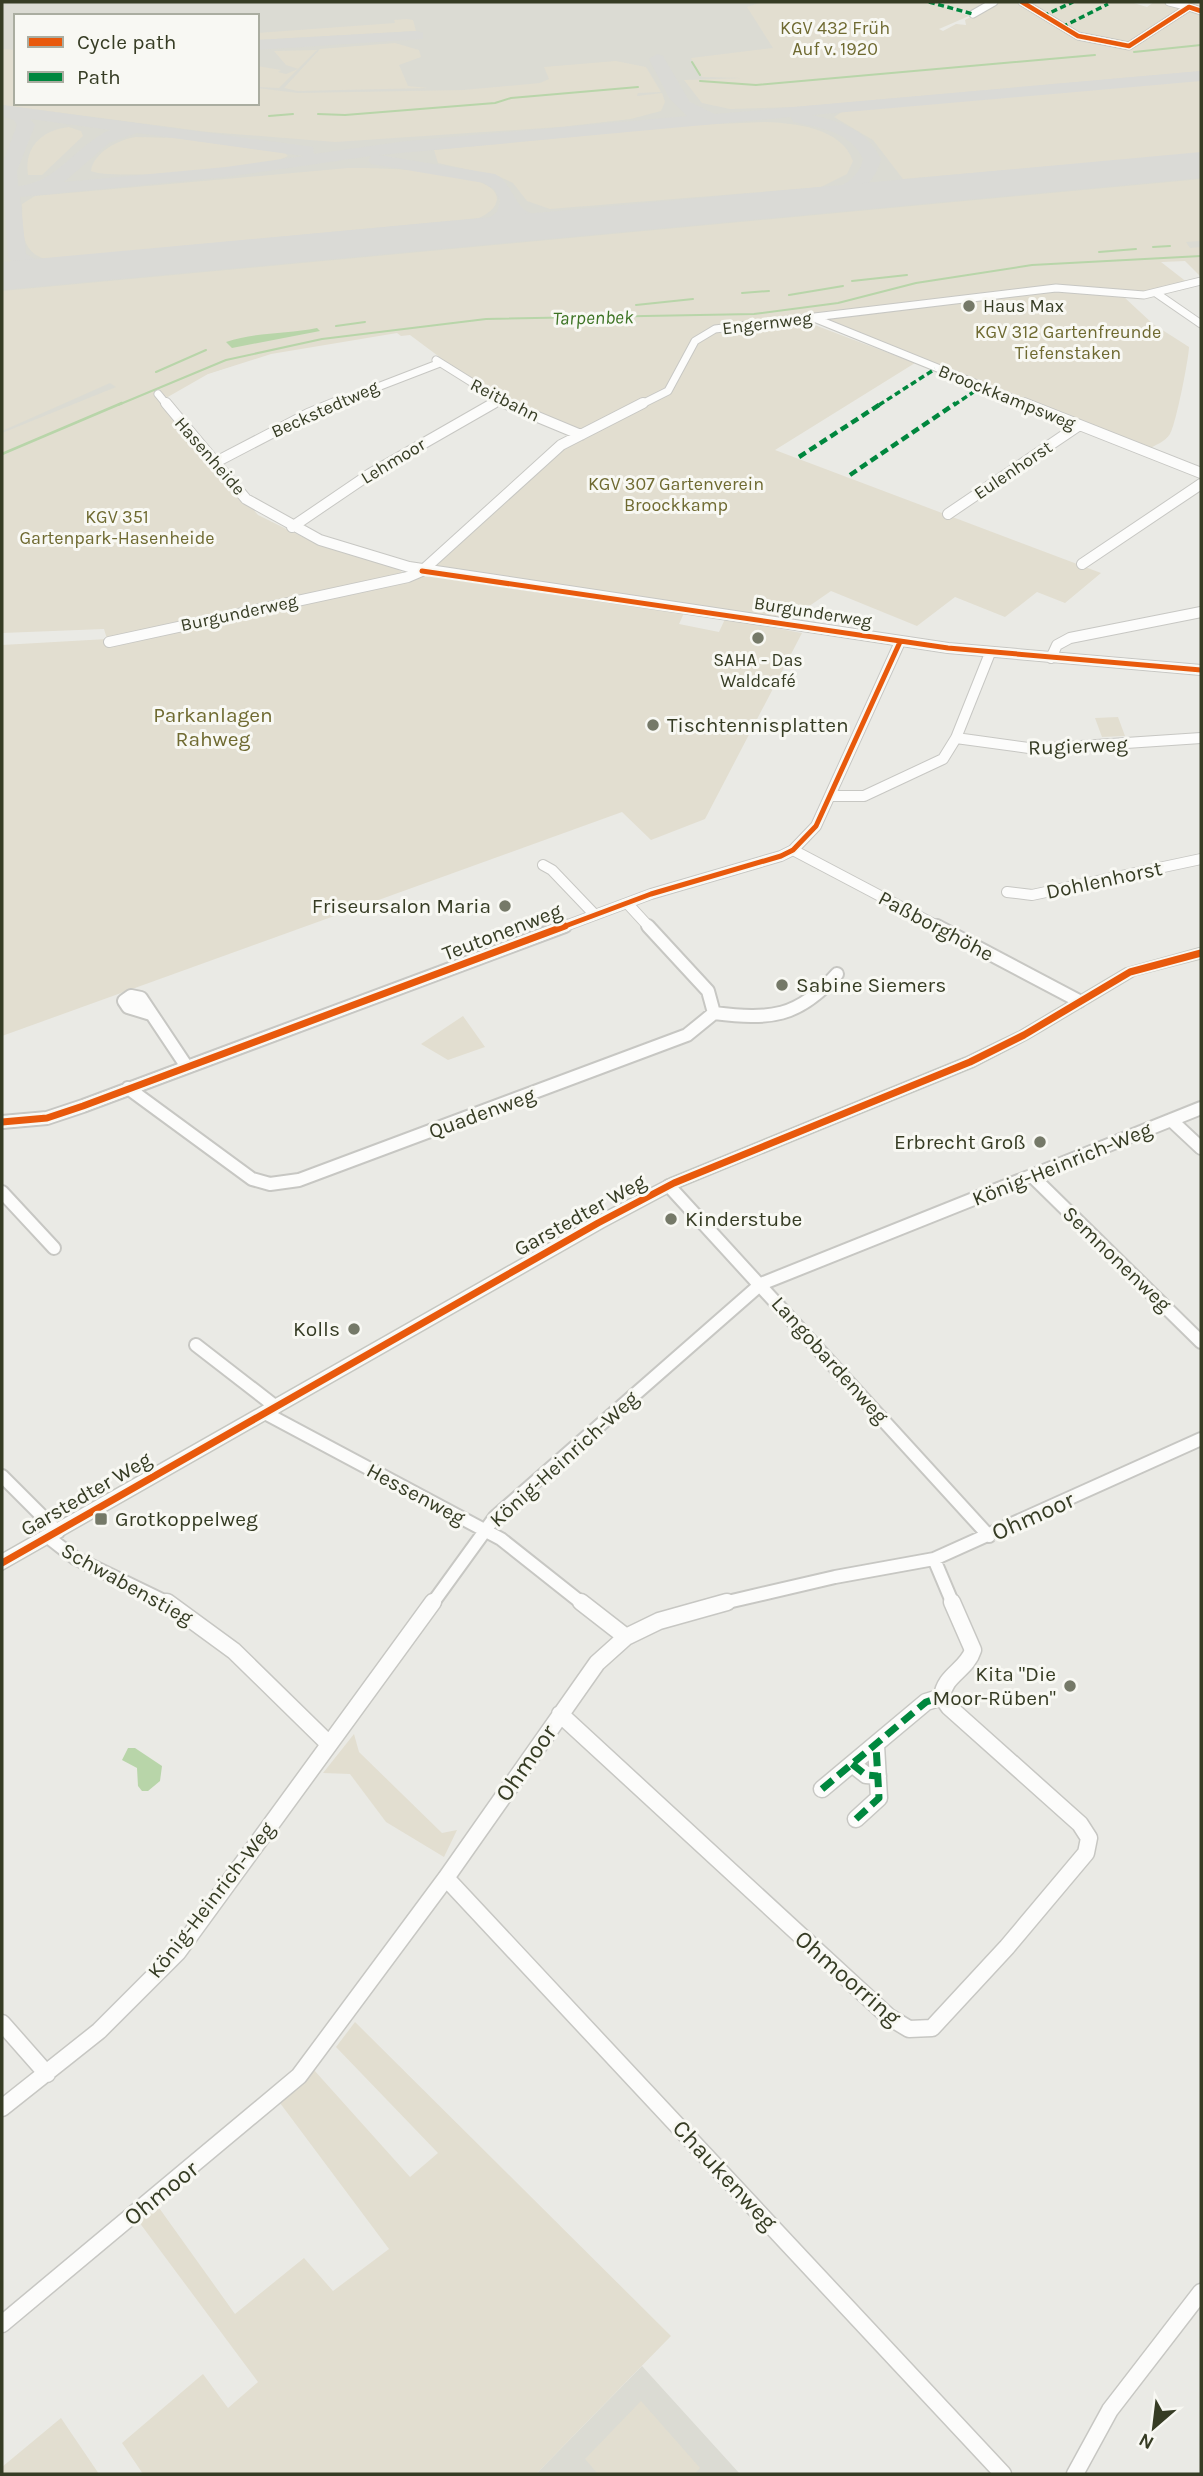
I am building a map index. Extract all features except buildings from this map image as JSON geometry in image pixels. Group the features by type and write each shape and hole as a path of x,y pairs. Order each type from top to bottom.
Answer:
{"main road":[{"name":"Garstedter Weg","path":"2,1563 669,1186 970,1062 1024,1035 1130,972 1201,953"}],"street":[{"path":"973,14 994,2"},
{"path":"1022,2 1072,33 1131,46 1189,7"},
{"path":"1169,2 1201,11"},
{"name":"Engernweg","path":"422,571 557,449 668,391 691,347 705,333 727,327 1056,288 1129,295 1156,293 1201,281"},
{"path":"1191,284 1201,288"},
{"path":"1156,293 1201,324"},
{"name":"Broockkampsweg","path":"814,318 820,323 1201,474"},
{"name":"Reitbahn","path":"437,361 498,401 581,435"},
{"name":"Beckstedtweg","path":"214,463 308,414 437,361"},
{"name":"Hasenheide","path":"158,394 246,499 292,527 320,540 422,571"},
{"name":"Lehmoor","path":"292,527 370,474 498,401"},
{"name":"Eulenhorst","path":"948,514 1078,426"},
{"path":"1082,565 1201,484"},
{"name":"Burgunderweg","path":"109,642 408,577 422,571 900,642 990,653 1201,670"},
{"path":"1051,658 1057,645 1070,638 1201,612"},
{"name":"Teutonenweg","path":"2,1122 47,1118 627,903 793,850 816,826 900,642"},
{"path":"831,796 856,798 943,759 956,738 990,653"},
{"name":"Rugierweg","path":"956,738 1036,749 1201,738"},
{"name":"Paßborghöhe","path":"793,850 1079,1001"},
{"name":"Dohlenhorst","path":"1007,892 1032,895 1201,859"},
{"name":"Teutonenweg","path":"543,865 552,870 596,915"},
{"path":"627,903 708,991 714,1013 755,1019 792,1014 822,994 837,974"},
{"name":"Quadenweg","path":"128,1088 252,1180 270,1184 284,1183 668,1043 695,1031 714,1013"},
{"path":"151,1014 187,1067"},
{"name":"König-Heinrich-Weg","path":"2,2108 99,2031 177,1952 495,1517 761,1284 1201,1108"},
{"path":"1171,1120 1201,1149"},
{"name":"Semnonenweg","path":"1032,1176 1201,1342"},
{"name":"Langobardenweg","path":"669,1186 989,1536"},
{"path":"2,1192 54,1248"},
{"path":"196,1345 271,1410"},
{"name":"Hessenweg","path":"271,1410 501,1539 626,1637"},
{"name":"Ohmoor","path":"2,2324 299,2076 446,1878 597,1663 626,1637 659,1621 704,1607 835,1577 934,1559 1201,1439"},
{"name":"Schwabenstieg","path":"2,1476 53,1534 64,1551 168,1603 228,1645 263,1674 329,1744"},
{"path":"822,1789 926,1702 942,1697 944,1683 967,1663 973,1650 934,1559"},
{"name":"Ohmoorring","path":"560,1714 889,2017 905,2029 918,2033 932,2028 958,2002 1089,1845 1090,1838 1080,1824 949,1707 942,1697"},
{"path":"856,1819 879,1798 876,1745"},
{"path":"852,1764 866,1775 878,1776"},
{"name":"Chaukenweg","path":"446,1878 1003,2474"},
{"path":"2,2023 47,2074"},
{"path":"1075,2474 1110,2410 1201,2292"}],"shaded area":[{"path":"2,2 762,2 767,26 1201,43 1201,250 339,331 2,441"},
{"path":"317,328 320,331 232,348 226,342 248,336"},
{"path":"128,1748 135,1748 162,1766 160,1781 148,1791 142,1791 138,1786 137,1768 122,1760"},
{"path":"642,2366 740,2474 536,2474"}],"green space":[{"name":"KGV 432 Früh Auf v. 1920","path":"762,2 991,2 970,12 939,4 969,16 939,29 943,31 956,24 966,25 965,20 999,2 1130,2 1147,7 1154,2 1201,2 1201,71 796,107 730,109 702,103 684,80 741,78 702,77 691,58 773,48 747,7"},
{"path":"394,20 413,20 416,31 259,40 259,33 395,23"},
{"path":"395,43 419,50 421,57 399,65 408,86 428,88 298,91 284,88 320,49"},
{"path":"2,49 14,50 14,105 259,105 259,88 298,93 463,90 540,83 549,79 544,67 616,61 646,67 661,92 638,93 637,96 662,93 665,102 661,111 631,119 560,127 335,142 208,132 2,105"},
{"path":"317,50 298,69 286,65 274,51"},
{"path":"259,66 281,70 278,72 286,74 298,69 279,88 259,87"},
{"path":"1201,80 1201,153 903,179 873,140 834,117 843,111"},
{"path":"765,122 803,126 828,134 839,141 853,161 847,174 821,187 550,209 527,201 513,183 498,176 438,163 434,150 694,125"},
{"path":"69,127 81,131 83,136 42,175 28,175 29,156 37,142 51,132"},
{"path":"136,137 175,138 285,153 288,156 252,165 190,172 127,175 91,171 96,158 108,148"},
{"path":"348,168 406,170 456,176 477,181 492,189 497,199 491,211 479,218 45,259 31,250 24,237 22,204 35,196"},
{"path":"1201,179 1201,241 1186,242 1190,248 1201,247 1201,277 1185,261 1161,262 1188,283 1154,292 1126,294 1124,297 1153,324 1189,347 1173,428 1165,439 1147,450 822,320 832,316 713,328 698,335 804,321 915,363 775,450 1101,573 1065,603 1037,592 1005,617 955,597 917,626 831,591 789,620 431,570 558,448 585,436 523,410 473,382 410,335 401,336 397,333 271,354 208,374 166,398 159,398 258,515 313,542 394,566 409,578 439,576 684,613 679,624 719,632 725,619 802,633 705,819 651,840 622,812 2,1036 2,645 107,639 104,629 2,633 2,433 116,387 110,383 2,431 2,291"},
{"path":"1118,717 1125,736 1102,737 1095,718"},
{"path":"463,1016 485,1047 448,1060 421,1044"},
{"path":"354,1734 359,1752 442,1833 457,1830 444,1857 386,1822 350,1774 323,1773"},
{"path":"355,2022 671,2336 536,2474 143,2474 122,2443 203,2374 228,2408 258,2382 139,2222 157,2205 235,2314 304,2258 333,2291 389,2249 280,2103 314,2070 410,2177 438,2153 336,2047"},
{"path":"641,2401 700,2468 694,2474 598,2474 585,2459"},
{"path":"61,2418 99,2474 2,2474 2,2467"}],"waterway":[{"path":"1134,52 1201,45"},
{"path":"700,81 756,85 1095,55"},
{"path":"692,62 700,75"},
{"path":"318,114 345,115 495,103 511,98 638,87"},
{"path":"269,116 293,114"},
{"path":"1153,247 1170,246"},
{"path":"1099,252 1136,249"},
{"name":"Tarpenbek","path":"118,405 226,360 322,339 486,319 754,314 838,303 916,283 1032,265 1201,256"},
{"path":"852,281 907,275"},
{"path":"789,295 843,286"},
{"path":"742,293 769,291"},
{"path":"636,305 693,299"},
{"path":"336,326 365,322"},
{"path":"156,372 206,350"},
{"name":"Tarpenbek","path":"2,454 122,403"}],"taxiway":[{"path":"259,45 417,36"},
{"path":"657,59 672,89 684,105 692,112 712,118"},
{"path":"10,192 226,172 406,146 1201,76"},
{"path":"8,171 26,125 20,116 2,110 307,151"},
{"path":"799,118 831,125 852,134 867,149 872,159 865,178 848,190 808,201"},
{"path":"39,188 63,174 103,139 131,130"},
{"path":"377,160 489,178 501,187 509,201"},
{"path":"2,187 8,171"},
{"path":"8,171 10,192"},
{"path":"2,193 10,192"},
{"path":"10,192 17,257 37,268 64,271"},
{"path":"462,234 499,220 508,208 509,201"},
{"path":"509,201 517,213 530,220 566,224"}],"runway":[{"path":"2,276 1201,165"}],"marked path":[{"path":"929,2 973,14"},
{"path":"1043,16 1073,2"},
{"path":"1062,27 1108,4"},
{"path":"799,457 935,369"},
{"path":"850,475 981,387"},
{"path":"822,1789 926,1702 942,1697"},
{"path":"856,1819 879,1798 876,1745"},
{"path":"852,1764 866,1775 878,1776"}],"cycle path":[{"path":"1022,2 1078,36 1129,46 1189,7 1201,11"},
{"path":"422,571 948,648 1201,670"},
{"path":"2,1122 47,1118 83,1106 651,894 781,856 793,850 816,826 900,642"},
{"path":"2,1563 598,1223 674,1183 970,1062 1024,1035 1130,972 1201,953"}],"place":[{"name":"Haus Max","path":"969,306"},
{"name":"SAHA - Das Waldcafé","path":"758,638"},
{"name":"Tischtennisplatten","path":"653,725"},
{"name":"Friseursalon Maria","path":"505,906"},
{"name":"Sabine Siemers","path":"782,985"},
{"name":"Erbrecht Groß","path":"1040,1142"},
{"name":"Kinderstube","path":"671,1219"},
{"name":"Kolls","path":"354,1329"},
{"name":"Grotkoppelweg","path":"101,1519"},
{"name":"Kita \"Die Moor-Rüben\"","path":"1070,1686"}],"park label":[{"name":"KGV 312 Gartenfreunde Tiefenstaken","path":"1068,342"},
{"name":"KGV 307 Gartenverein Broockkamp","path":"676,494"},
{"name":"KGV 351 Gartenpark-Hasenheide","path":"117,527"},
{"name":"Parkanlagen Rahweg","path":"213,727"}]}
